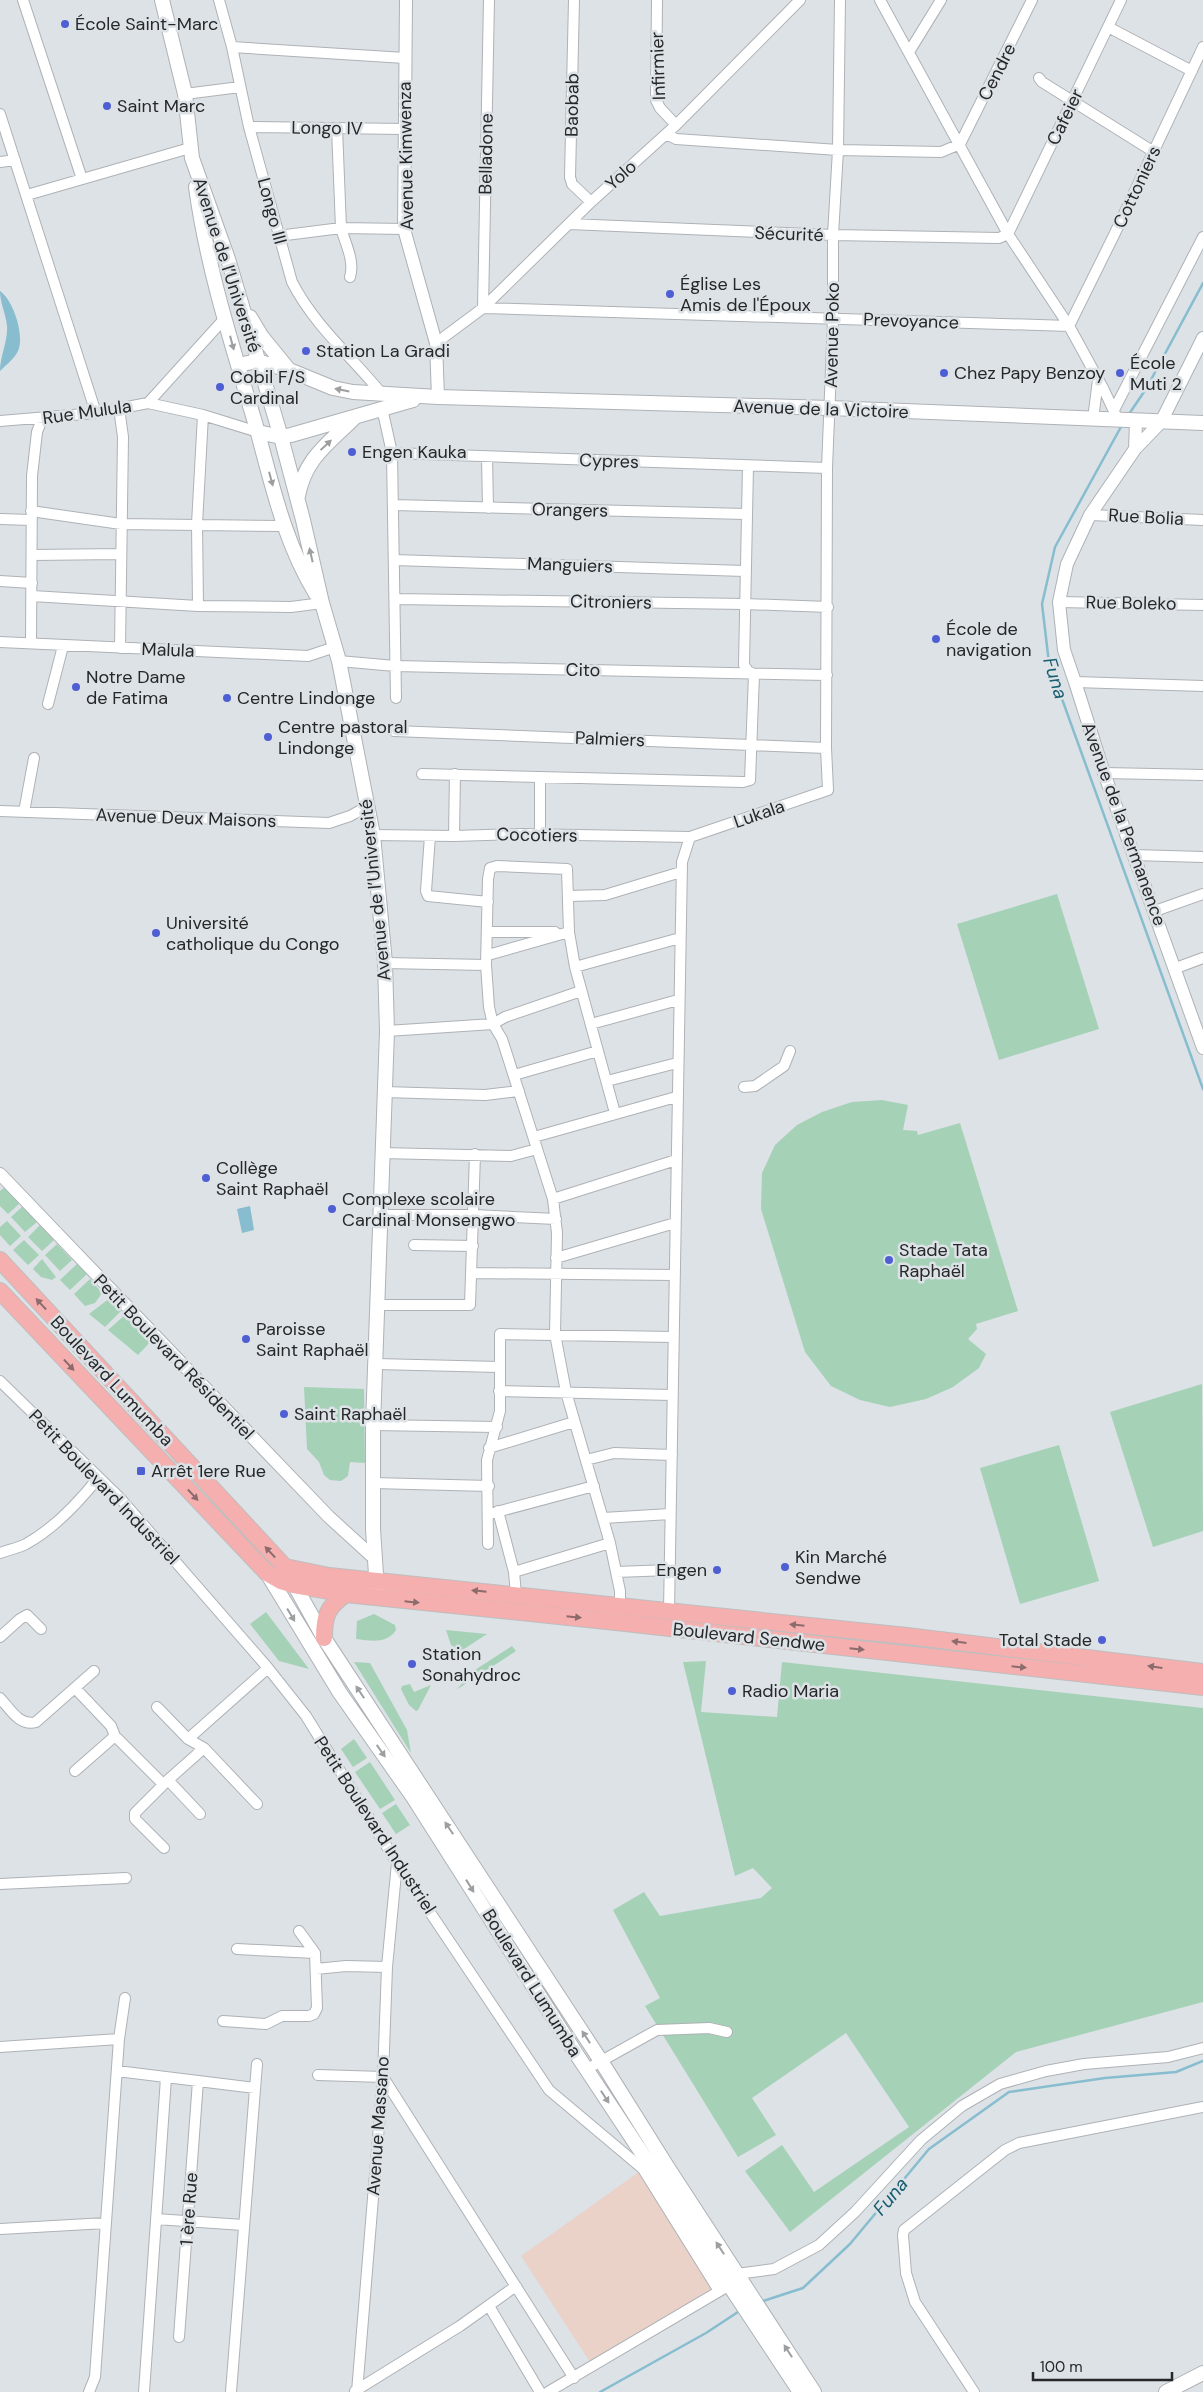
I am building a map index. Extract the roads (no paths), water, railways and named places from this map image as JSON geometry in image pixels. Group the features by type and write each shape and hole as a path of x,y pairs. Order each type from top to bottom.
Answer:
{"highway":[{"name":"Boulevard Lumumba","path":"0,1260 285,1567"},
{"name":"Boulevard Lumumba","path":"0,1291 267,1573 281,1581 294,1585"},
{"name":"Boulevard Sendwe","path":"285,1567 328,1576 516,1594 906,1636 1203,1672"},
{"name":"Boulevard Sendwe","path":"294,1585 378,1598 616,1622 1203,1687"},
{"path":"324,1638 326,1611 334,1602 346,1594"}],"main road":[{"name":"Avenue de l’Université","path":"162,0 185,94 191,153 228,259 281,437 322,603 338,654 368,806 379,835 387,1031 379,1215 373,1483 373,1557 378,1598"},
{"path":"191,153 201,221 225,318 284,526 300,565 322,603"},
{"path":"240,301 262,337 289,370"},
{"path":"238,365 258,361 289,370 333,388 382,401"},
{"name":"Avenue de la Victoire","path":"281,437 328,425 358,414 382,401 432,397 830,408 1124,419 1203,424"},
{"path":"297,502 301,479 310,462 358,414"},
{"path":"258,432 281,437"},
{"name":"Boulevard Lumumba","path":"285,1567 324,1638 601,2060 737,2274 733,2290"},
{"name":"Boulevard Lumumba","path":"267,1573 325,1670 417,1804 587,2069 733,2290 752,2309 814,2392"},
{"name":"Boulevard Lumumba","path":"752,2309 800,2392"},
{"path":"1166,2392 1203,2373"}],"street":[{"path":"23,0 82,179"},
{"name":"Longo III","path":"219,0 232,47 249,127 292,282 303,304 319,326 356,363 382,401"},
{"name":"Avenue Kimwenza","path":"406,0 404,229 436,343 432,397"},
{"name":"Belladone","path":"483,308 489,0"},
{"name":"Baobab","path":"574,0 570,177 572,184 591,202"},
{"name":"Infirmier","path":"657,0 656,100 660,108 676,125"},
{"name":"Yolo","path":"436,343 483,308 591,202 676,125 800,0"},
{"name":"Avenue Poko","path":"828,790 826,748 827,468 833,319 833,235 838,150 840,0"},
{"path":"880,0 1008,234 1069,326 1098,380 1124,419 1135,449"},
{"path":"910,52 941,0"},
{"name":"Cendre","path":"960,144 1032,0"},
{"name":"Cafeier","path":"1008,234 1121,0"},
{"path":"1108,27 1192,71"},
{"path":"232,47 405,58"},
{"name":"Cottoniers","path":"1069,326 1203,47"},
{"path":"1039,78 1042,82 1154,152"},
{"path":"185,94 240,86"},
{"path":"0,114 96,413"},
{"name":"Longo IV","path":"249,127 405,129"},
{"path":"337,128 341,228 350,258 352,270 350,277"},
{"path":"666,134 676,139 838,150 941,152 960,144"},
{"path":"27,195 82,179 191,153"},
{"path":"0,162 15,160"},
{"name":"Sécurité","path":"569,224 833,235 988,239 999,238 1008,234"},
{"path":"278,236 341,228 404,229"},
{"path":"1124,419 1203,236"},
{"name":"Prevoyance","path":"483,308 1069,326"},
{"name":"Rue Mulula","path":"0,421 96,413 148,403 225,318"},
{"name":"Avenue de la Permanence","path":"1203,338 1161,422 1135,449 1090,515 1067,564 1059,602 1064,650 1074,682 1104,773 1176,968 1203,1048"},
{"path":"1093,419 1098,380"},
{"path":"382,401 392,453 396,698"},
{"path":"148,403 258,432"},
{"path":"119,408 123,437 120,648"},
{"path":"198,606 198,524 203,416"},
{"path":"31,642 31,515 34,447 36,432 42,419"},
{"name":"Cypres","path":"392,453 827,468"},
{"path":"488,457 488,508"},
{"path":"422,774 746,782 750,780 754,674 748,671 744,665 748,466"},
{"name":"Orangers","path":"393,505 746,514"},
{"path":"0,520 31,515 121,524 284,526"},
{"name":"Rue Bolia","path":"1090,515 1203,520"},
{"path":"32,555 120,554"},
{"name":"Manguiers","path":"394,560 745,571"},
{"path":"0,581 32,583"},
{"path":"32,596 198,606 291,607 322,603"},
{"name":"Citroniers","path":"394,599 745,604 828,608"},
{"name":"Rue Boleko","path":"1059,602 1203,605"},
{"name":"Malula","path":"0,642 308,656 338,654"},
{"path":"48,704 63,646"},
{"name":"Cito","path":"338,654 395,666 827,674"},
{"path":"1074,682 1203,686"},
{"name":"Palmiers","path":"394,731 826,748"},
{"path":"24,812 34,758"},
{"path":"1104,773 1203,775"},
{"path":"454,836 455,774"},
{"path":"540,777 540,834"},
{"name":"Lukala","path":"690,837 828,790"},
{"name":"Avenue Deux Maisons","path":"0,811 330,823 350,816 368,806"},
{"name":"Cocotiers","path":"379,835 540,834 690,837"},
{"path":"430,836 426,891 428,896 488,902"},
{"path":"669,1611 681,872 682,862 690,837"},
{"path":"1133,855 1203,856"},
{"path":"615,1113 575,967 569,932 569,872 565,868 497,866 489,870 487,960 489,1007 493,1024 502,1038 553,1199 556,1219 555,1334 566,1392 610,1543 620,1591 620,1606"},
{"path":"569,896 605,895 681,872"},
{"path":"1155,912 1203,894"},
{"path":"488,932 569,932"},
{"path":"385,963 487,960 569,932"},
{"path":"575,967 680,938"},
{"path":"1176,968 1203,958"},
{"path":"387,1031 493,1024 512,1014 581,991"},
{"path":"591,1024 678,1000"},
{"path":"744,1087 755,1086 784,1066 790,1051"},
{"path":"514,1075 598,1052"},
{"path":"607,1081 677,1063"},
{"path":"384,1092 485,1095 519,1091"},
{"path":"534,1137 676,1097"},
{"path":"381,1153 511,1156 537,1149"},
{"path":"377,1305 470,1305 475,1154"},
{"path":"553,1199 676,1160"},
{"name":"Petit Boulevard Résidentiel","path":"0,1174 329,1517 373,1557"},
{"path":"379,1215 474,1215 556,1219"},
{"path":"556,1258 675,1223"},
{"path":"414,1245 473,1246"},
{"path":"471,1273 675,1276"},
{"path":"516,1594 514,1572 493,1512 487,1460 489,1448 498,1427 500,1334 673,1337"},
{"path":"376,1364 499,1367"},
{"name":"Petit Boulevard Industriel","path":"0,1381 157,1538 268,1668 306,1716 397,1863 549,2090 643,2169 733,2290"},
{"path":"499,1391 672,1395"},
{"path":"489,1448 574,1422"},
{"path":"374,1425 498,1427"},
{"path":"586,1460 614,1453 672,1454"},
{"path":"0,1553 25,1544 42,1533 65,1513 98,1478"},
{"path":"373,1483 489,1486"},
{"path":"493,1512 594,1486"},
{"path":"488,1544 493,1512"},
{"path":"603,1518 670,1514"},
{"path":"514,1572 610,1543"},
{"path":"616,1572 670,1570"},
{"path":"0,1637 20,1619 28,1615 41,1630"},
{"path":"188,1739 268,1668"},
{"path":"0,1698 23,1723 29,1724 36,1722 94,1672"},
{"path":"75,1688 111,1726 115,1736 200,1814"},
{"path":"157,1707 188,1739 204,1748 257,1804"},
{"path":"75,1770 115,1736"},
{"path":"164,1848 134,1816 165,1782 204,1748"},
{"name":"Avenue Massano","path":"356,2391 383,2078 387,1967 397,1863"},
{"path":"0,1884 126,1878"},
{"path":"223,2021 266,2024 282,2016 309,2016 314,2014 317,2008 315,1953 299,1931"},
{"path":"237,1949 315,1953"},
{"path":"316,1970 346,1966 387,1967"},
{"path":"89,2392 95,2377 119,2039 124,1998"},
{"path":"587,2069 658,2030 709,2028 727,2032"},
{"path":"0,2047 119,2039"},
{"path":"737,2274 774,2269 819,2245 855,2212 922,2140 962,2106 1000,2084 1046,2071 1084,2064 1168,2057 1203,2048"},
{"path":"231,2392 257,2064"},
{"path":"117,2070 166,2078 255,2088"},
{"path":"318,2075 383,2078 574,2378"},
{"path":"144,2392 166,2078"},
{"name":"1 ère Rue","path":"179,2337 198,2081"},
{"path":"974,2392 915,2302 906,2273 904,2230 1005,2150 1019,2143 1203,2107"},
{"path":"156,2218 243,2225"},
{"path":"0,2230 106,2223"},
{"path":"356,2391 395,2368 516,2286"},
{"path":"548,2392 733,2290"},
{"path":"489,2306 540,2392"}],"water":[{"path":"0,291 13,310 19,327 20,344 17,354 0,371 7,326"},
{"path":"250,1206 254,1230 242,1233 237,1209"}],"waterway":[{"name":"Funa","path":"1129,414 1146,389 1203,283"},
{"name":"Funa","path":"1122,425 1055,547 1042,604 1049,663 1203,1089"},
{"name":"Funa","path":"760,2302 803,2288 850,2244 929,2149 1009,2092 1105,2078 1176,2072 1203,2061"},
{"name":"Funa","path":"600,2392 706,2333 741,2310"}],"place":[{"name":"École Saint-Marc","path":"65,24"},
{"name":"Saint Marc","path":"107,106"},
{"name":"Église Les Amis de l'Époux","path":"670,294"},
{"name":"Station La Gradi","path":"306,351"},
{"name":"Chez Papy Benzoy","path":"944,373"},
{"name":"École Muti 2","path":"1120,373"},
{"name":"Cobil F/S Cardinal","path":"220,387"},
{"name":"Engen Kauka","path":"352,452"},
{"name":"École de navigation","path":"936,639"},
{"name":"Notre Dame de Fatima","path":"76,687"},
{"name":"Centre Lindonge","path":"227,698"},
{"name":"Centre pastoral Lindonge","path":"268,737"},
{"name":"Université catholique du Congo","path":"156,933"},
{"name":"Collège Saint Raphaël","path":"206,1178"},
{"name":"Complexe scolaire Cardinal Monsengwo","path":"332,1209"},
{"name":"Stade Tata Raphaël","path":"889,1260"},
{"name":"Paroisse Saint Raphaël","path":"246,1339"},
{"name":"Saint Raphaël","path":"284,1414"},
{"name":"Arrêt 1ere Rue","path":"141,1471"},
{"name":"Kin Marché Sendwe","path":"785,1567"},
{"name":"Engen","path":"717,1570"},
{"name":"Total Stade","path":"1102,1640"},
{"name":"Station Sonahydroc","path":"412,1664"},
{"name":"Radio Maria","path":"732,1691"}]}
